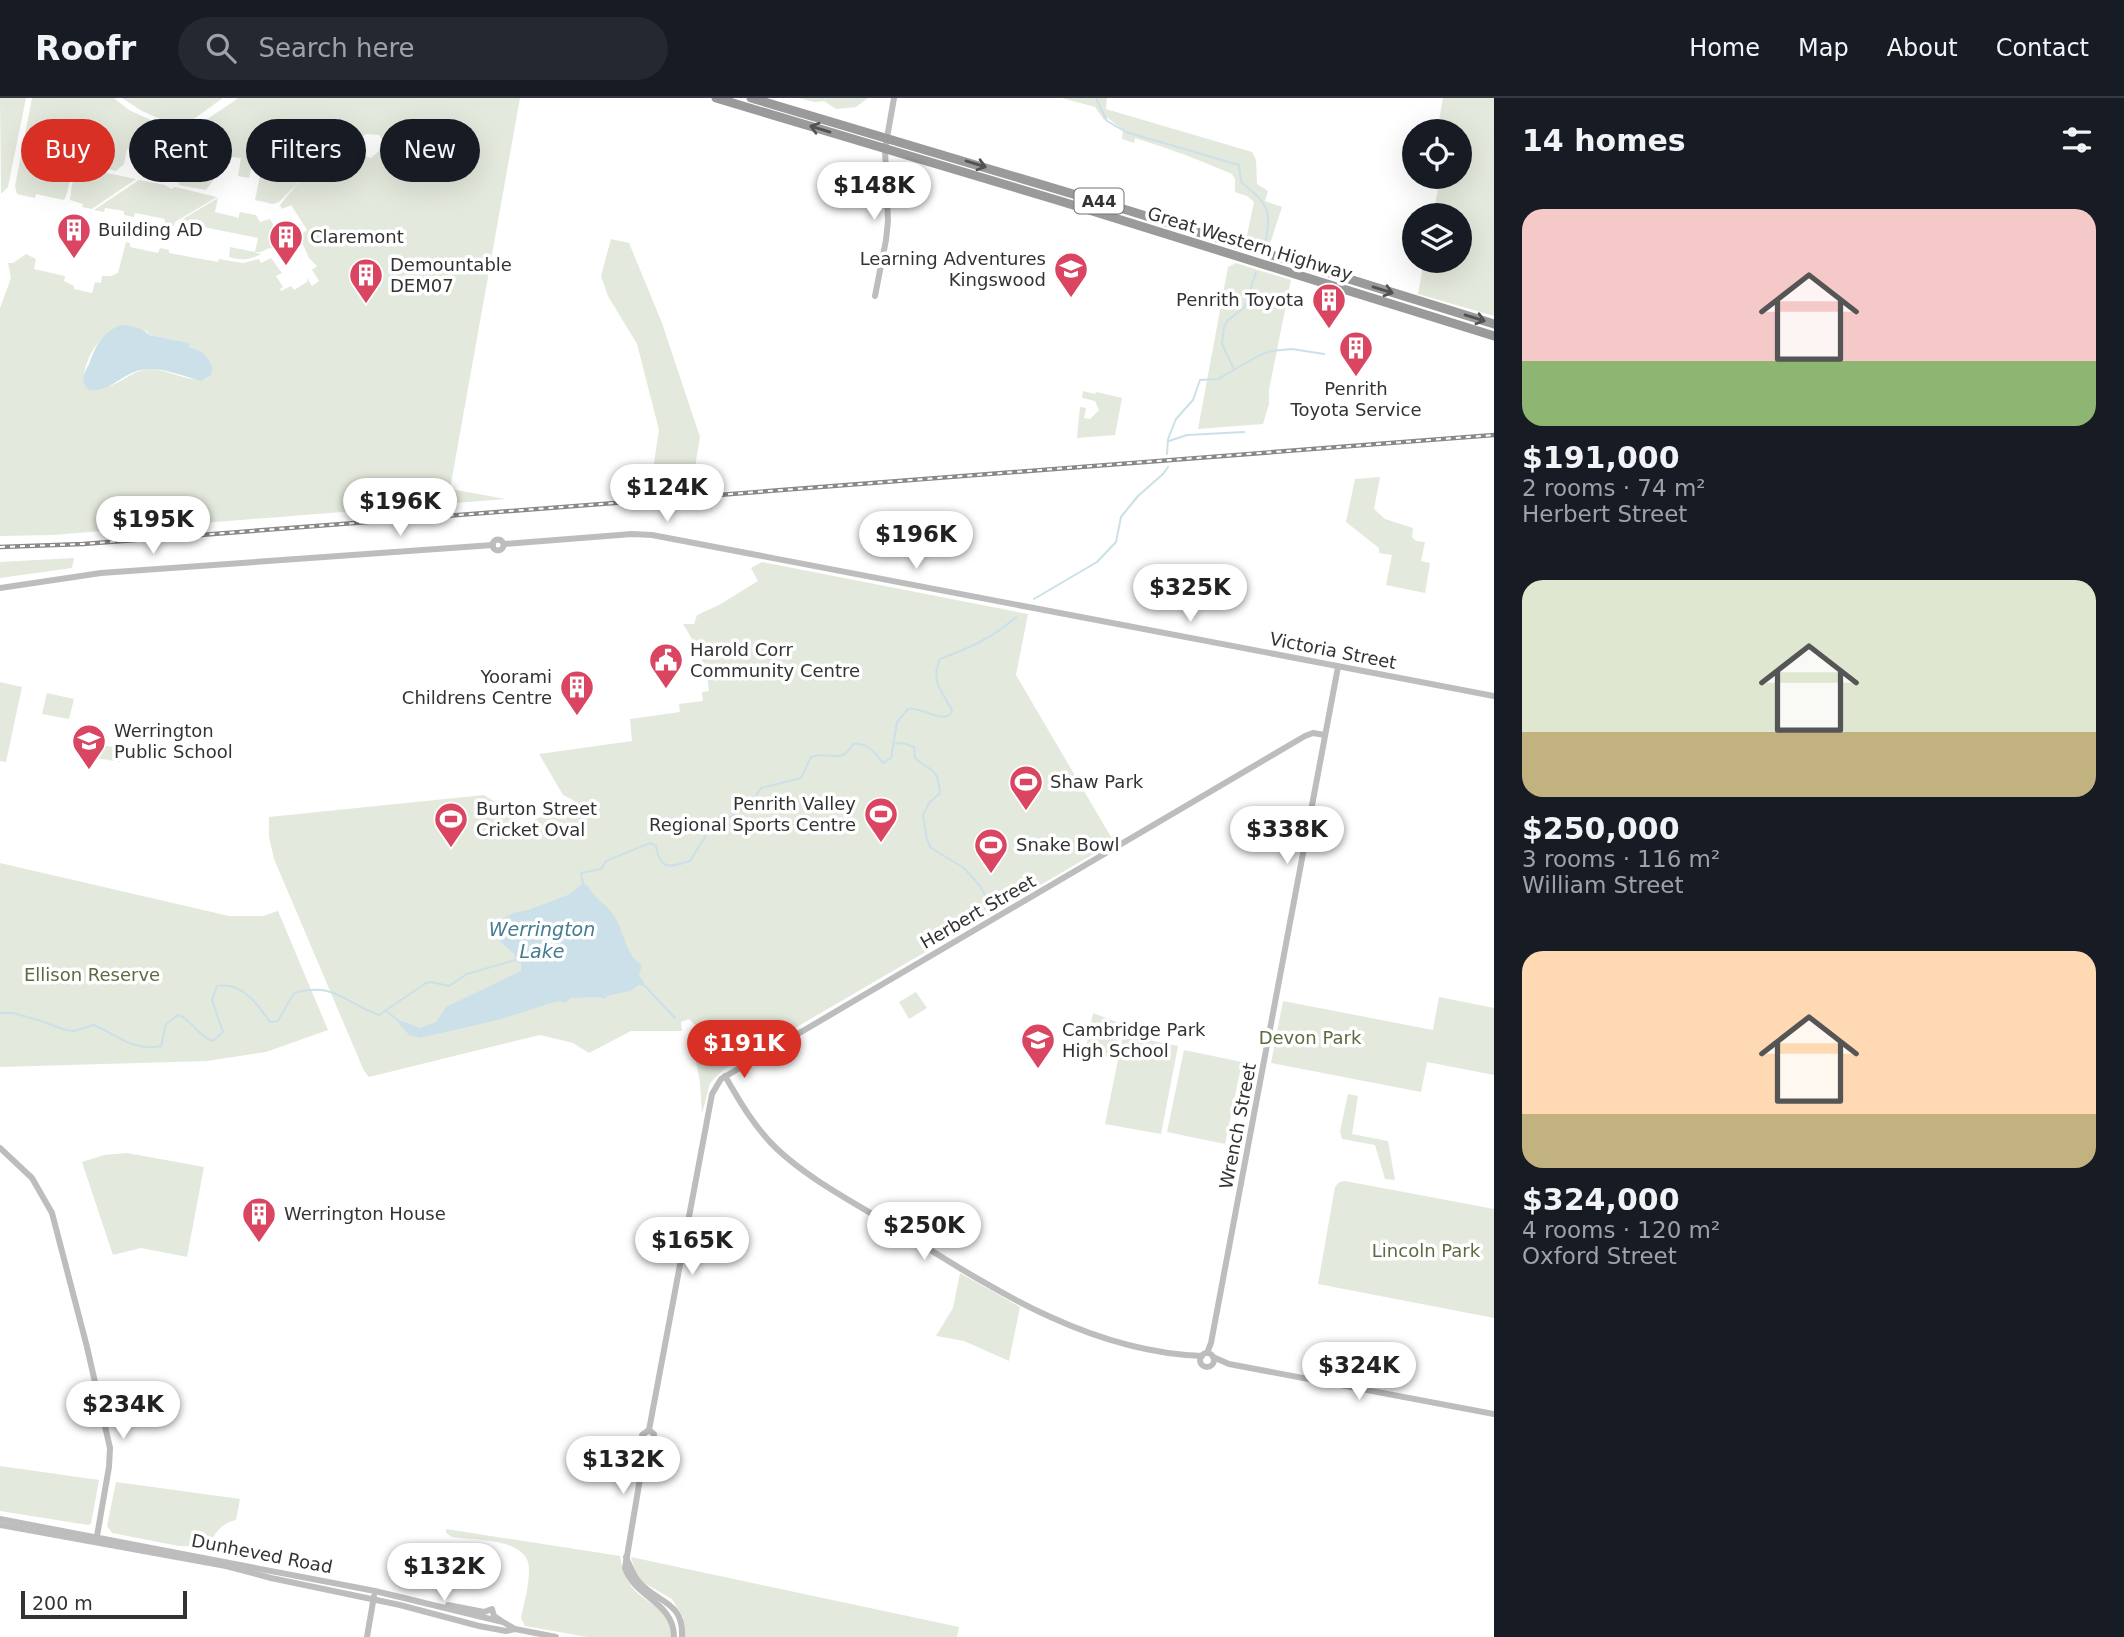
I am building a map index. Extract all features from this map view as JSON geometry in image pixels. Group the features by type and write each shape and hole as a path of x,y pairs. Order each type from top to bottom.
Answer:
{"highway":[{"name":"Great Western Highway","path":"716,98 886,144 1494,324"},
{"name":"Great Western Highway","path":"751,98 886,144 1494,336"}],"street":[{"path":"875,296 888,222 886,144 894,98"},
{"name":"Victoria Street","path":"0,588 101,573 493,545 499,550 503,544 652,535 1494,696"},
{"name":"Wrench Street","path":"1208,1358 1338,667"},
{"name":"Herbert Street","path":"725,1076 1305,736 1313,733 1325,735"},
{"path":"674,1637 672,1623 665,1610 639,1590 627,1575 624,1564 646,1443 642,1435 649,1430 713,1090 725,1076 754,1122 785,1156 814,1178 929,1249 1066,1325 1105,1339 1494,1413"},
{"path":"0,1147 26,1171 48,1204 84,1335 110,1448 108,1479 97,1536"},
{"path":"0,1521 9,1527 22,1522"},
{"name":"Dunheved Road","path":"0,1521 22,1522 97,1536 432,1603 484,1612 492,1609 494,1616 515,1629 556,1637"},
{"name":"Dunheved Road","path":"9,1527 226,1566 479,1626 506,1631 515,1629"},
{"path":"87,1540 97,1536"},
{"path":"97,1536 104,1543"},
{"path":"626,1555 638,1581 674,1608 680,1619 682,1637"},
{"path":"288,1582 299,1576 305,1585"},
{"path":"367,1637 375,1591"}],"green space":[{"path":"0,98 26,98 8,187 1,194"},
{"path":"32,98 114,98 129,110 148,119 129,119 129,149 124,164 116,171 115,119 28,119"},
{"path":"122,98 223,98 194,119 160,119"},
{"path":"238,98 520,98 450,489 506,499 53,535 0,536 0,308 11,278 8,263 13,263 26,254 36,259 34,269 65,276 64,281 74,286 74,289 92,293 95,282 101,283 102,276 118,273 126,242 130,243 130,247 158,253 160,248 169,250 169,253 218,262 219,259 243,263 259,259 261,263 271,258 282,273 276,276 283,287 281,291 291,286 294,290 307,282 307,278 312,286 319,281 312,270 317,266 309,258 299,236 307,230 291,205 282,209 280,205 300,182 366,182 366,157 371,158 380,147 380,182 480,182 480,119 380,119 380,136 366,134 366,119 246,119 246,177 238,176 241,158 232,157 232,119 208,119","holes":["125,326 147,331 149,335 188,343 189,347 201,352 209,361 213,369 209,376 203,379 187,378 147,369 109,386 85,385 85,367 94,348 108,333"]},
{"path":"799,98 868,98 856,107 836,109 824,101 814,102"},
{"path":"1062,98 1107,98 1106,109 1252,152 1256,160 1257,184 1268,191 1265,201 1282,207 1269,247 1246,240 1254,202 1235,192 1235,179 1232,174 1135,138 1134,143 1122,139 1123,130 1108,118 1104,120 1095,107"},
{"path":"1443,98 1494,98 1494,316 1418,294 1422,273 1472,273 1472,203 1435,203 1438,189 1472,189 1472,119 1439,119"},
{"path":"21,155 21,182 70,182 64,200 36,194 35,198 17,194 15,186"},
{"path":"115,175 129,178 129,182 132,182 92,209 70,200 72,184 115,182"},
{"path":"136,182 149,182 171,189 175,187 217,197 175,222 174,226 164,224 165,219 135,213 134,217 124,215 124,211 105,208 104,212 94,210"},
{"path":"178,182 212,182 206,190 179,185"},
{"path":"259,182 298,182 279,202 273,204 255,200"},
{"path":"218,198 215,212 238,219 240,212 256,215 260,222 270,219 282,240 287,239 270,249 255,252 258,238 178,222"},
{"path":"611,239 629,243 662,323 700,437 692,485 650,488 659,430 637,344 608,296 601,276"},
{"path":"230,247 261,254 240,259 229,257"},
{"path":"1236,263 1291,280 1269,390 1269,404 1263,424 1198,429 1228,267"},
{"path":"1083,391 1122,398 1115,435 1077,438 1080,407 1086,408 1084,418 1090,419 1099,410 1095,401 1082,398"},
{"path":"1380,477 1374,509 1385,519 1413,528 1412,537 1416,541 1425,542 1421,561 1430,563 1425,593 1386,585 1392,555 1379,553 1379,548 1346,522 1355,479"},
{"path":"74,558 72,568 0,578 0,562"},
{"path":"762,562 1028,614 1016,675 1114,842 723,1070 710,1083 702,1114 700,1082 692,1041 695,1025 689,1019 681,1022 682,1031 631,1031 589,1053 573,1043 540,1035 369,1077 364,1071 274,859 269,837 269,817 484,795 508,810 521,826 558,809 557,806 561,804 564,811 572,813 576,809 575,801 563,795 539,754 632,741 630,719 680,712 679,704 703,701 702,692 709,691 706,673 683,624 694,624 697,615 758,581 751,568"},
{"path":"0,682 22,687 6,762 0,761"},
{"path":"47,693 74,699 69,719 42,714"},
{"path":"93,744 122,748 120,762 91,757"},
{"name":"Ellison Reserve","path":"0,863 229,916 263,916 278,911 328,1030 266,1052 207,1061 0,1067"},
{"path":"916,992 927,1008 909,1019 899,1002"},
{"name":"Devon Park","path":"1439,997 1494,1008 1494,1075 1427,1062 1421,1092 1271,1063 1283,1001 1433,1030"},
{"path":"1093,1013 1122,1024 1114,1058 1085,1052"},
{"path":"1123,1035 1178,1046 1161,1134 1105,1124"},
{"path":"1184,1050 1242,1062 1225,1144 1167,1132"},
{"path":"1348,1094 1358,1096 1352,1134 1388,1141 1395,1180 1385,1179 1375,1145 1342,1139 1340,1131"},
{"path":"127,1153 204,1167 187,1257 141,1248 113,1255 82,1162 104,1155"},
{"name":"Lincoln Park","path":"1339,1182 1494,1209 1494,1318 1318,1284 1335,1187"},
{"path":"960,1273 1020,1307 1009,1361 964,1341 936,1336 953,1308"},
{"path":"0,1466 99,1480 91,1524 0,1511"},
{"path":"116,1482 240,1499 236,1520 219,1529 210,1547 179,1546 112,1533 107,1526"},
{"path":"446,1529 620,1556 629,1583 638,1594 662,1612 670,1626 672,1637 587,1637 525,1626 521,1618 529,1570 527,1560 521,1552 511,1546 487,1540 452,1537 446,1533"},
{"path":"631,1557 959,1627 957,1637 684,1637 683,1617 672,1599 644,1583 636,1575"}],"water":[{"path":"121,325 133,326 149,335 189,343 189,347 207,357 213,369 211,375 201,381 164,370 148,369 128,375 110,386 89,390 83,377 94,351 104,336"},
{"name":"Werrington Lake","path":"583,883 607,907 620,926 633,957 642,965 639,975 644,982 643,986 606,996 605,999 570,998 566,1003 558,1001 498,1020 420,1038 409,1035 398,1023 402,1021 420,1028 436,1022 446,1007 521,971 521,963 517,962 514,954 500,941 497,927 500,921 513,913 568,895"}],"waterway":[{"path":"1096,98 1107,121 1126,132 1239,165 1241,182 1258,197 1266,209 1268,223 1265,244"},
{"path":"1234,369 1222,344 1224,327 1228,320 1245,307 1256,272"},
{"path":"1167,454 1168,439 1176,419 1193,400 1200,380 1218,379 1271,351 1292,349 1324,354"},
{"path":"1169,441 1187,435 1244,432"},
{"path":"1034,599 1097,562 1116,542 1121,517 1168,467"},
{"path":"583,883 581,873 601,869 606,861 650,843 656,846 660,860 667,865 690,861 710,829 751,804 761,788 801,778 811,757 839,756 853,744 858,744 870,749 883,763 891,758 897,722 908,709 940,716 950,715 952,710 937,680 940,659 980,642 1016,617"},
{"path":"893,744 903,743 914,747 915,758 935,773 940,793 929,803 923,815 927,840 931,848 964,868 980,886 991,907"},
{"path":"0,1013 13,1013 66,1030 74,1031 94,1025 126,1042 143,1047 161,1046 166,1024 178,1015 213,1041 223,1032 212,1000 217,986 234,987 242,991 270,1022 278,1021 294,993 308,990 338,995 379,1015 426,983 449,986 467,974 515,960"},
{"path":"643,984 675,1018"},
{"path":"385,1010 400,1022"}],"railway":[{"path":"0,547 83,544 1494,435"}],"place":[{"name":"Building AD","path":"74,260"},
{"name":"Claremont","path":"286,267"},
{"name":"Learning Adventures Kingswood","path":"1071,299"},
{"name":"Demountable DEM07","path":"366,305"},
{"name":"Penrith Toyota","path":"1329,330"},
{"name":"Penrith Toyota Service","path":"1356,378"},
{"name":"Harold Corr Community Centre","path":"666,690"},
{"name":"Yoorami Childrens Centre","path":"577,717"},
{"name":"Werrington Public School","path":"89,771"},
{"name":"Shaw Park","path":"1026,812"},
{"name":"Penrith Valley Regional Sports Centre","path":"881,844"},
{"name":"Burton Street Cricket Oval","path":"451,849"},
{"name":"Snake Bowl","path":"991,875"},
{"name":"Cambridge Park High School","path":"1038,1070"},
{"name":"Werrington House","path":"259,1244"}]}
